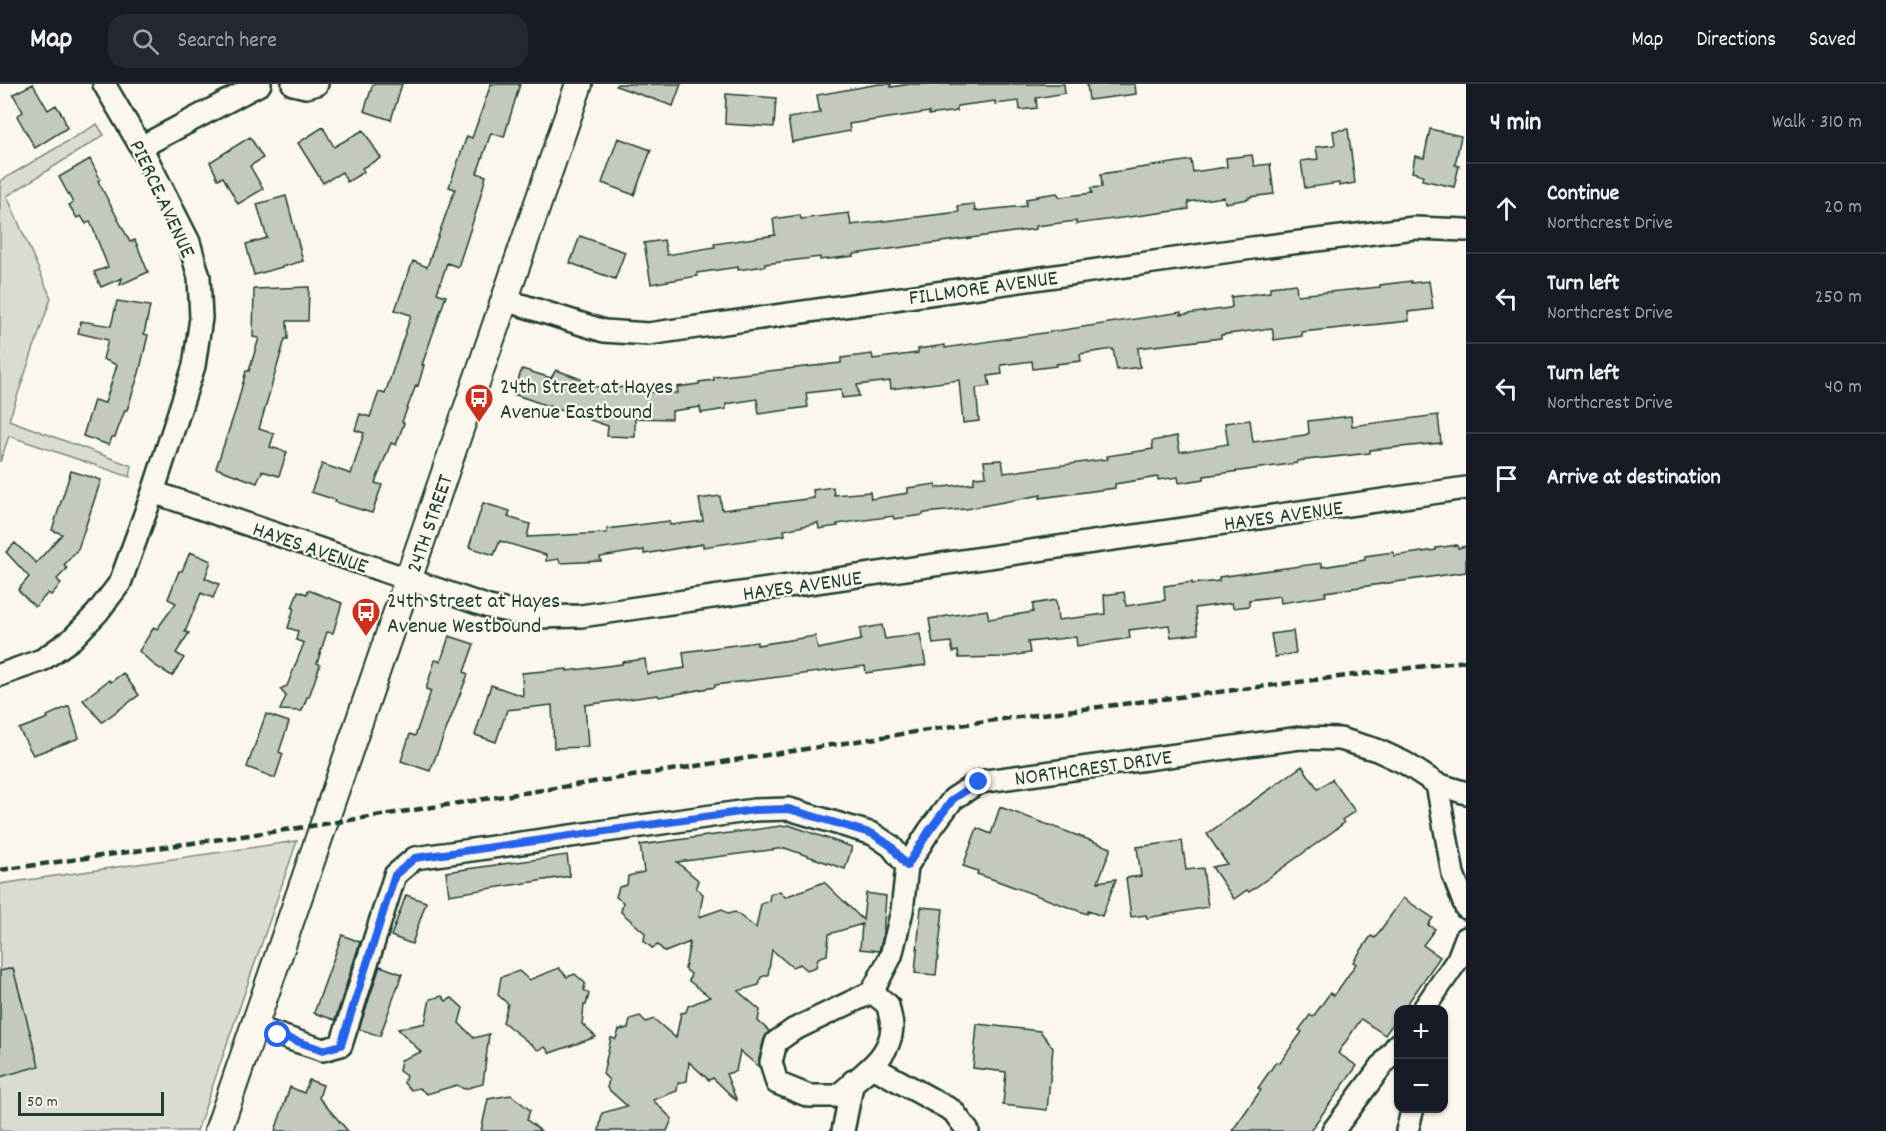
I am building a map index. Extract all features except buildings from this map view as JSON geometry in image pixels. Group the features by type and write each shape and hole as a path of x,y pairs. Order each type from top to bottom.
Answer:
{"main road":[{"name":"24TH STREET","path":"218,1131 579,84"}],"street":[{"name":"PIERCE AVENUE","path":"0,675 42,660 72,639 97,613 120,583 153,492 194,366 201,318 199,277 189,242 141,147 104,84"},
{"path":"141,147 260,84"},
{"path":"293,84 306,87 317,84"},
{"name":"FILLMORE AVENUE","path":"505,300 604,331 648,334 1252,248 1414,228 1466,230"},
{"name":"HAYES AVENUE","path":"153,492 489,607 537,617 581,616 1466,488"},
{"name":"NORTHCREST DRIVE","path":"907,866 953,799 979,782 1300,738 1340,739 1377,750 1405,763 1437,784 1466,793"},
{"path":"1437,784 1453,874 1466,908"},
{"path":"254,1027 323,1050 341,1045 395,875 415,858 754,810 789,809 873,834 891,846 907,866 902,911 891,956 872,992 793,1030 776,1042 771,1062 777,1083 809,1096 838,1096 873,1066 886,1051 892,1028 888,1005 872,992"},
{"path":"1426,1005 1458,959 1466,938"},
{"path":"1333,1131 1394,1049"},
{"path":"873,1066 953,1111 968,1131"},
{"path":"843,1131 853,1081"},
{"path":"1407,1131 1412,1113"}],"shaded area":[{"path":"97,124 104,135 7,196 51,298 9,420 132,466 130,477 9,436 0,462 0,181"},
{"path":"297,841 197,1131 0,1131 0,884"}],"railway":[{"path":"0,870 292,829 979,722 1466,661"}],"place":[{"name":"24th Street at Hayes Avenue Eastbound","path":"479,424"},
{"name":"24th Street at Hayes Avenue Westbound","path":"366,638"}],"route":[{"path":"278,1035 323,1050 341,1045 395,875 415,858 754,810 789,809 873,834 891,846 907,866 953,799 979,782"}]}
